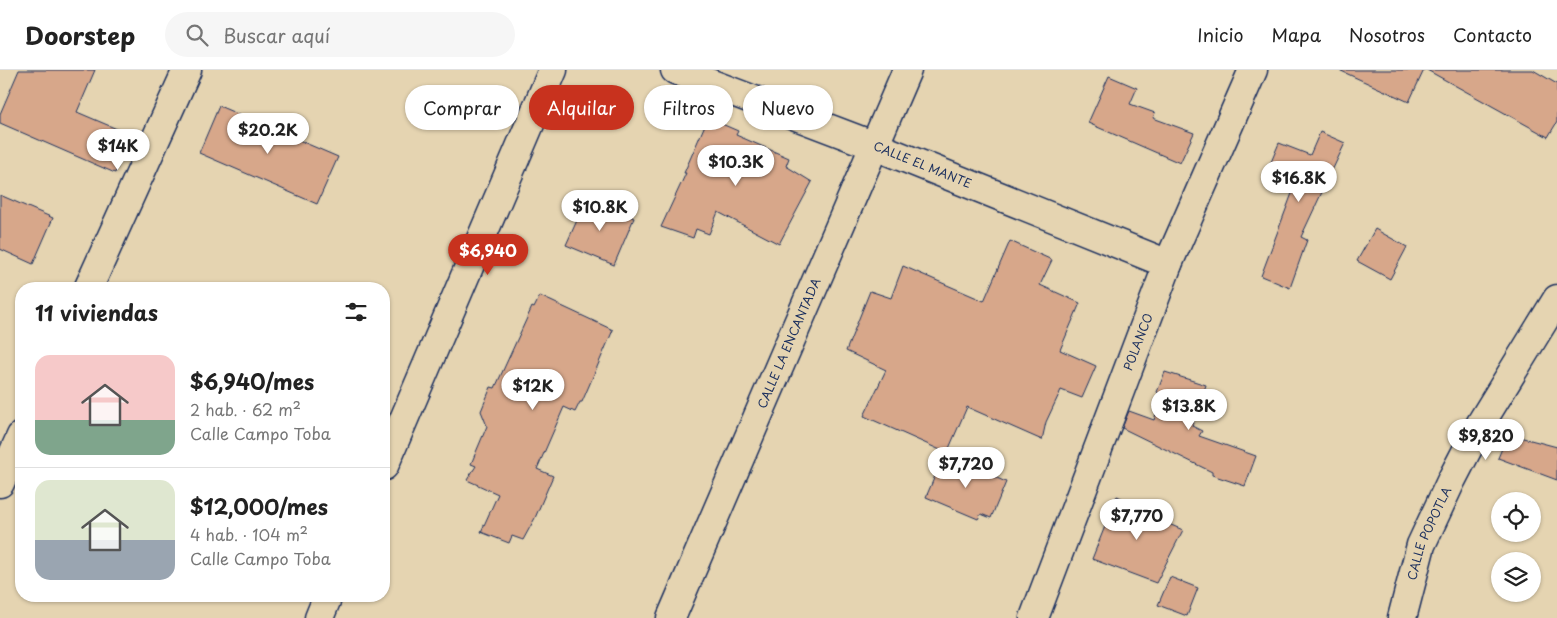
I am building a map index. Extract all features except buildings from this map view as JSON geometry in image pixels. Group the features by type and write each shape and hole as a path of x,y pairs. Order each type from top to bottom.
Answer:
{"street":[{"path":"91,282 187,70"},
{"path":"390,452 553,70"},
{"name":"CALLE EL MANTE","path":"675,70 875,146 1168,264"},
{"name":"CALLE LA ENCANTADA","path":"671,618 908,70"},
{"name":"POLANCO","path":"1034,618 1168,264 1253,70"},
{"name":"CALLE POPOTLA","path":"1402,618 1421,545 1452,479 1481,423 1557,299"},
{"path":"0,483 15,449"},
{"path":"319,618 326,602"}]}
